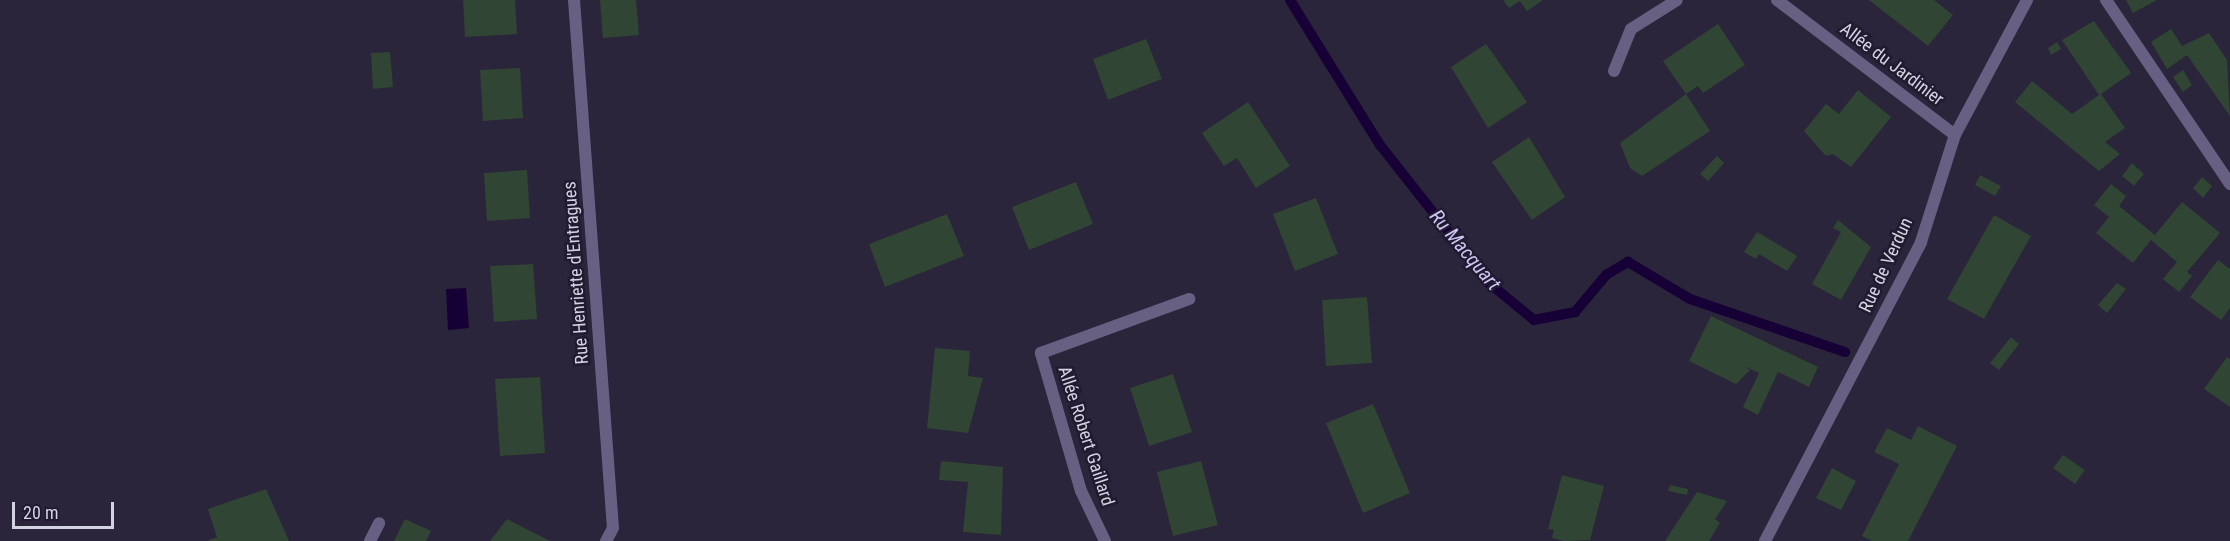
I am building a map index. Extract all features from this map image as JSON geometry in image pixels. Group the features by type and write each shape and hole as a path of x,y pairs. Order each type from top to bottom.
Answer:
{"street":[{"name":"Rue Henriette d'Entragues","path":"574,0 613,528 606,541"},
{"path":"1614,71 1631,29 1677,0"},
{"name":"Allée du Jardinier","path":"1777,0 1955,135"},
{"name":"Rue de Verdun","path":"1765,541 1921,242 1955,135 2028,0"},
{"path":"2106,0 2230,184"},
{"name":"Allée Robert Gaillard","path":"1105,541 1081,490 1041,353 1189,299"},
{"path":"370,541 379,523"}],"shaded area":[{"path":"466,288 469,328 448,330 446,289"}],"building":[{"path":"463,0 515,0 517,34 465,37"},
{"path":"600,0 636,0 639,35 603,38"},
{"path":"1503,0 1543,0 1527,11 1520,1 1509,8"},
{"path":"1869,0 1934,0 1953,15 1928,46"},
{"path":"2126,0 2157,0 2133,13"},
{"path":"2094,21 2131,73 2101,94 2125,128 2105,142 2120,154 2099,171 2015,102 2032,81 2072,114 2099,95 2062,40"},
{"path":"1718,24 1745,65 1703,93 1698,86 1686,94 1663,61"},
{"path":"2171,29 2182,46 2209,33 2227,60 2230,116 2187,55 2167,69 2151,42"},
{"path":"1146,39 1162,79 1108,100 1093,59"},
{"path":"2057,42 2061,49 2051,55 2048,48"},
{"path":"1486,44 1527,102 1488,128 1451,67"},
{"path":"390,52 393,87 373,89 371,53"},
{"path":"520,68 523,118 483,121 480,70"},
{"path":"2183,70 2192,85 2183,92 2173,77"},
{"path":"1858,90 1891,117 1851,167 1833,154 1826,156 1804,131 1826,104 1839,114"},
{"path":"1686,94 1710,131 1642,176 1630,168 1620,143"},
{"path":"1248,102 1290,166 1256,188 1237,158 1224,166 1202,133"},
{"path":"1529,137 1565,197 1532,220 1492,162"},
{"path":"1717,156 1724,163 1708,181 1700,174"},
{"path":"2132,163 2144,174 2134,186 2122,176"},
{"path":"527,170 530,218 487,221 484,173"},
{"path":"1980,175 2001,186 1995,196 1975,185"},
{"path":"2202,177 2212,186 2203,198 2193,188"},
{"path":"1076,182 1093,224 1029,250 1012,207"},
{"path":"2111,184 2126,196 2119,206 2155,235 2182,202 2220,233 2187,272 2192,276 2179,292 2163,279 2177,262 2151,240 2133,263 2096,233 2109,217 2094,205"},
{"path":"1316,198 1338,254 1295,271 1273,214"},
{"path":"947,214 964,256 885,287 869,244"},
{"path":"1994,215 2031,236 1984,319 1947,299"},
{"path":"1838,220 1871,247 1841,300 1812,284 1841,232 1833,228"},
{"path":"1757,232 1797,256 1787,271 1759,254 1756,259 1744,252"},
{"path":"2218,260 2230,269 2230,308 2221,320 2190,297"},
{"path":"533,264 537,319 494,322 490,266"},
{"path":"2117,283 2126,289 2107,313 2098,305"},
{"path":"1367,297 1372,363 1326,366 1322,300"},
{"path":"1711,316 1818,367 1809,387 1778,372 1758,415 1743,407 1759,373 1744,366 1750,370 1736,384 1689,361"},
{"path":"2011,337 2019,344 1999,370 1990,363"},
{"path":"935,348 970,351 968,376 983,378 968,433 927,428"},
{"path":"2227,357 2230,359 2230,407 2204,389"},
{"path":"1173,374 1192,432 1149,446 1130,388"},
{"path":"540,377 545,453 500,456 495,379"},
{"path":"1373,404 1410,493 1363,513 1326,423"},
{"path":"1918,426 1957,446 1908,541 1872,541 1862,536 1899,464 1874,452 1887,428 1911,440"},
{"path":"2063,455 2085,470 2075,484 2053,468"},
{"path":"941,461 1003,467 1001,535 963,532 968,482 939,480"},
{"path":"1201,461 1218,525 1173,536 1157,472"},
{"path":"1832,468 1856,481 1841,510 1816,498"},
{"path":"1562,475 1604,486 1590,540 1564,541 1552,538 1554,530 1548,529"},
{"path":"1670,485 1688,489 1687,495 1668,491"},
{"path":"266,489 289,541 207,541 217,537 208,509"},
{"path":"1697,492 1727,501 1715,519 1720,523 1709,541 1665,541"},
{"path":"405,519 431,531 426,541 394,541"},
{"path":"507,519 550,541 490,541"}],"waterway":[{"name":"Ru Macquart","path":"1290,0 1380,145 1489,283 1534,320 1575,312 1606,275 1628,262 1690,299 1845,352"}]}
